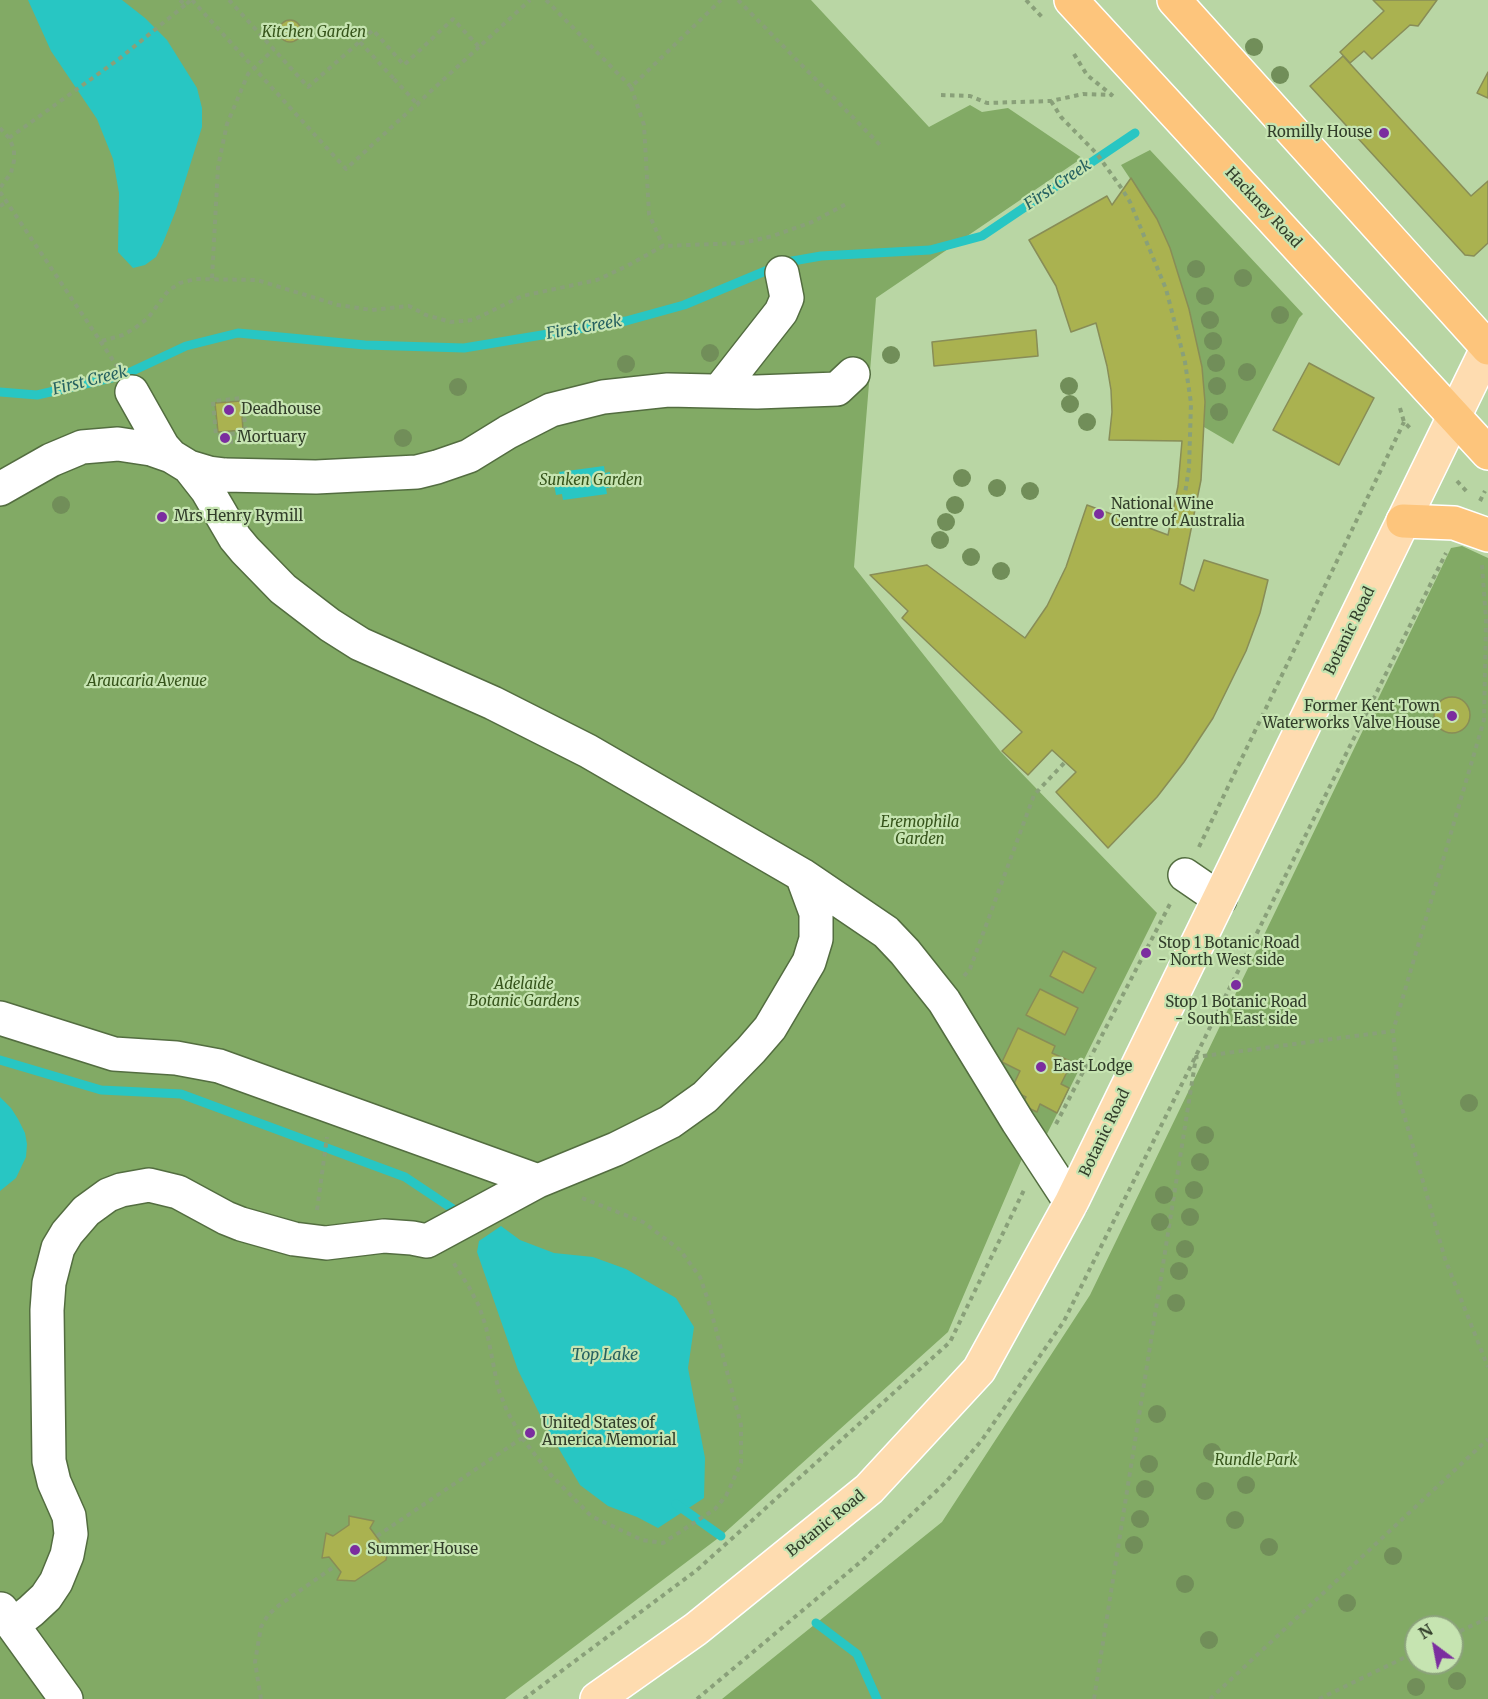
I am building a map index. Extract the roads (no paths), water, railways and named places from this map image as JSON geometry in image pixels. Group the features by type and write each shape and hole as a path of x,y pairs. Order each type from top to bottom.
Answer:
{"highway":[{"path":"1174,0 1488,348"},
{"name":"Hackney Road","path":"1074,1 1488,453"},
{"path":"1403,521 1454,524 1485,549"}],"main road":[{"name":"Botanic Road","path":"597,1699 696,1629 869,1490 979,1370 1071,1203 1488,348"},
{"name":"Botanic Road","path":"626,1699 696,1629"}],"street":[{"path":"719,391 781,312 787,292 782,273"},
{"path":"0,489 51,460 82,447 118,444 151,449 209,473 316,477 417,472 469,456 524,423 551,410 603,398 668,390 757,392 837,389 853,374"},
{"path":"132,392 153,431 207,490 235,538 245,550 283,589 330,626 360,644 494,703 588,751 802,875 886,932 944,1001 1071,1203"},
{"path":"66,1699 6,1616 38,1604 56,1582 68,1555 71,1534 69,1516 54,1482 49,1461 46,1310 52,1264 58,1248 72,1226 86,1211 108,1195 149,1185 178,1192 241,1224 312,1242 349,1241 384,1236 412,1238 440,1234 538,1181 615,1149 670,1122 691,1109 752,1050 770,1028 802,976 813,953 817,929 816,913 802,875"},
{"path":"1185,875 1220,899"},
{"path":"802,976 830,941 847,929 872,922"},
{"path":"0,1018 114,1054 176,1058 219,1066 538,1181"}],"water":[{"path":"28,0 122,0 145,18 167,40 197,88 202,108 202,127 176,210 163,243 156,257 145,265 133,268 118,252 119,193 113,159 97,119 51,51"},
{"path":"604,466 605,473 610,472 613,487 606,488 607,494 563,500 562,494 556,495 553,479 560,478 559,472"},
{"path":"0,1097 18,1119 25,1133 27,1144 26,1157 16,1178 0,1191"},
{"name":"Top Lake","path":"501,1226 520,1240 554,1253 593,1257 626,1269 676,1298 694,1327 688,1368 705,1458 704,1498 658,1528 608,1506 580,1485 544,1423 518,1370 477,1252 479,1241"}],"waterway":[{"name":"First Creek","path":"0,392 37,395 124,375 186,346 238,333 365,345 464,348 626,321 684,305 787,262 821,256 930,250 982,236 1135,133"},
{"path":"0,1060 101,1090 181,1094 405,1177 462,1215"},
{"path":"676,1504 721,1536"},
{"path":"816,1623 857,1654 877,1699"}],"place":[{"name":"Romilly House","path":"1384,133"},
{"name":"Deadhouse","path":"229,410"},
{"name":"Mortuary","path":"225,438"},
{"name":"National Wine Centre of Australia","path":"1099,514"},
{"name":"Mrs Henry Rymill","path":"162,517"},
{"name":"Former Kent Town Waterworks Valve House","path":"1452,716"},
{"name":"Stop 1 Botanic Road - North West side","path":"1146,953"},
{"name":"Stop 1 Botanic Road - South East side","path":"1236,985"},
{"name":"East Lodge","path":"1041,1067"},
{"name":"United States of America Memorial","path":"530,1433"},
{"name":"Summer House","path":"355,1550"}],"park label":[{"name":"Kitchen Garden","path":"314,33"},
{"name":"Sunken Garden","path":"591,481"},
{"name":"Araucaria Avenue","path":"147,682"},
{"name":"Eremophila Garden","path":"920,832"},
{"name":"Adelaide Botanic Gardens","path":"524,994"},
{"name":"Rundle Park","path":"1256,1461"}]}
